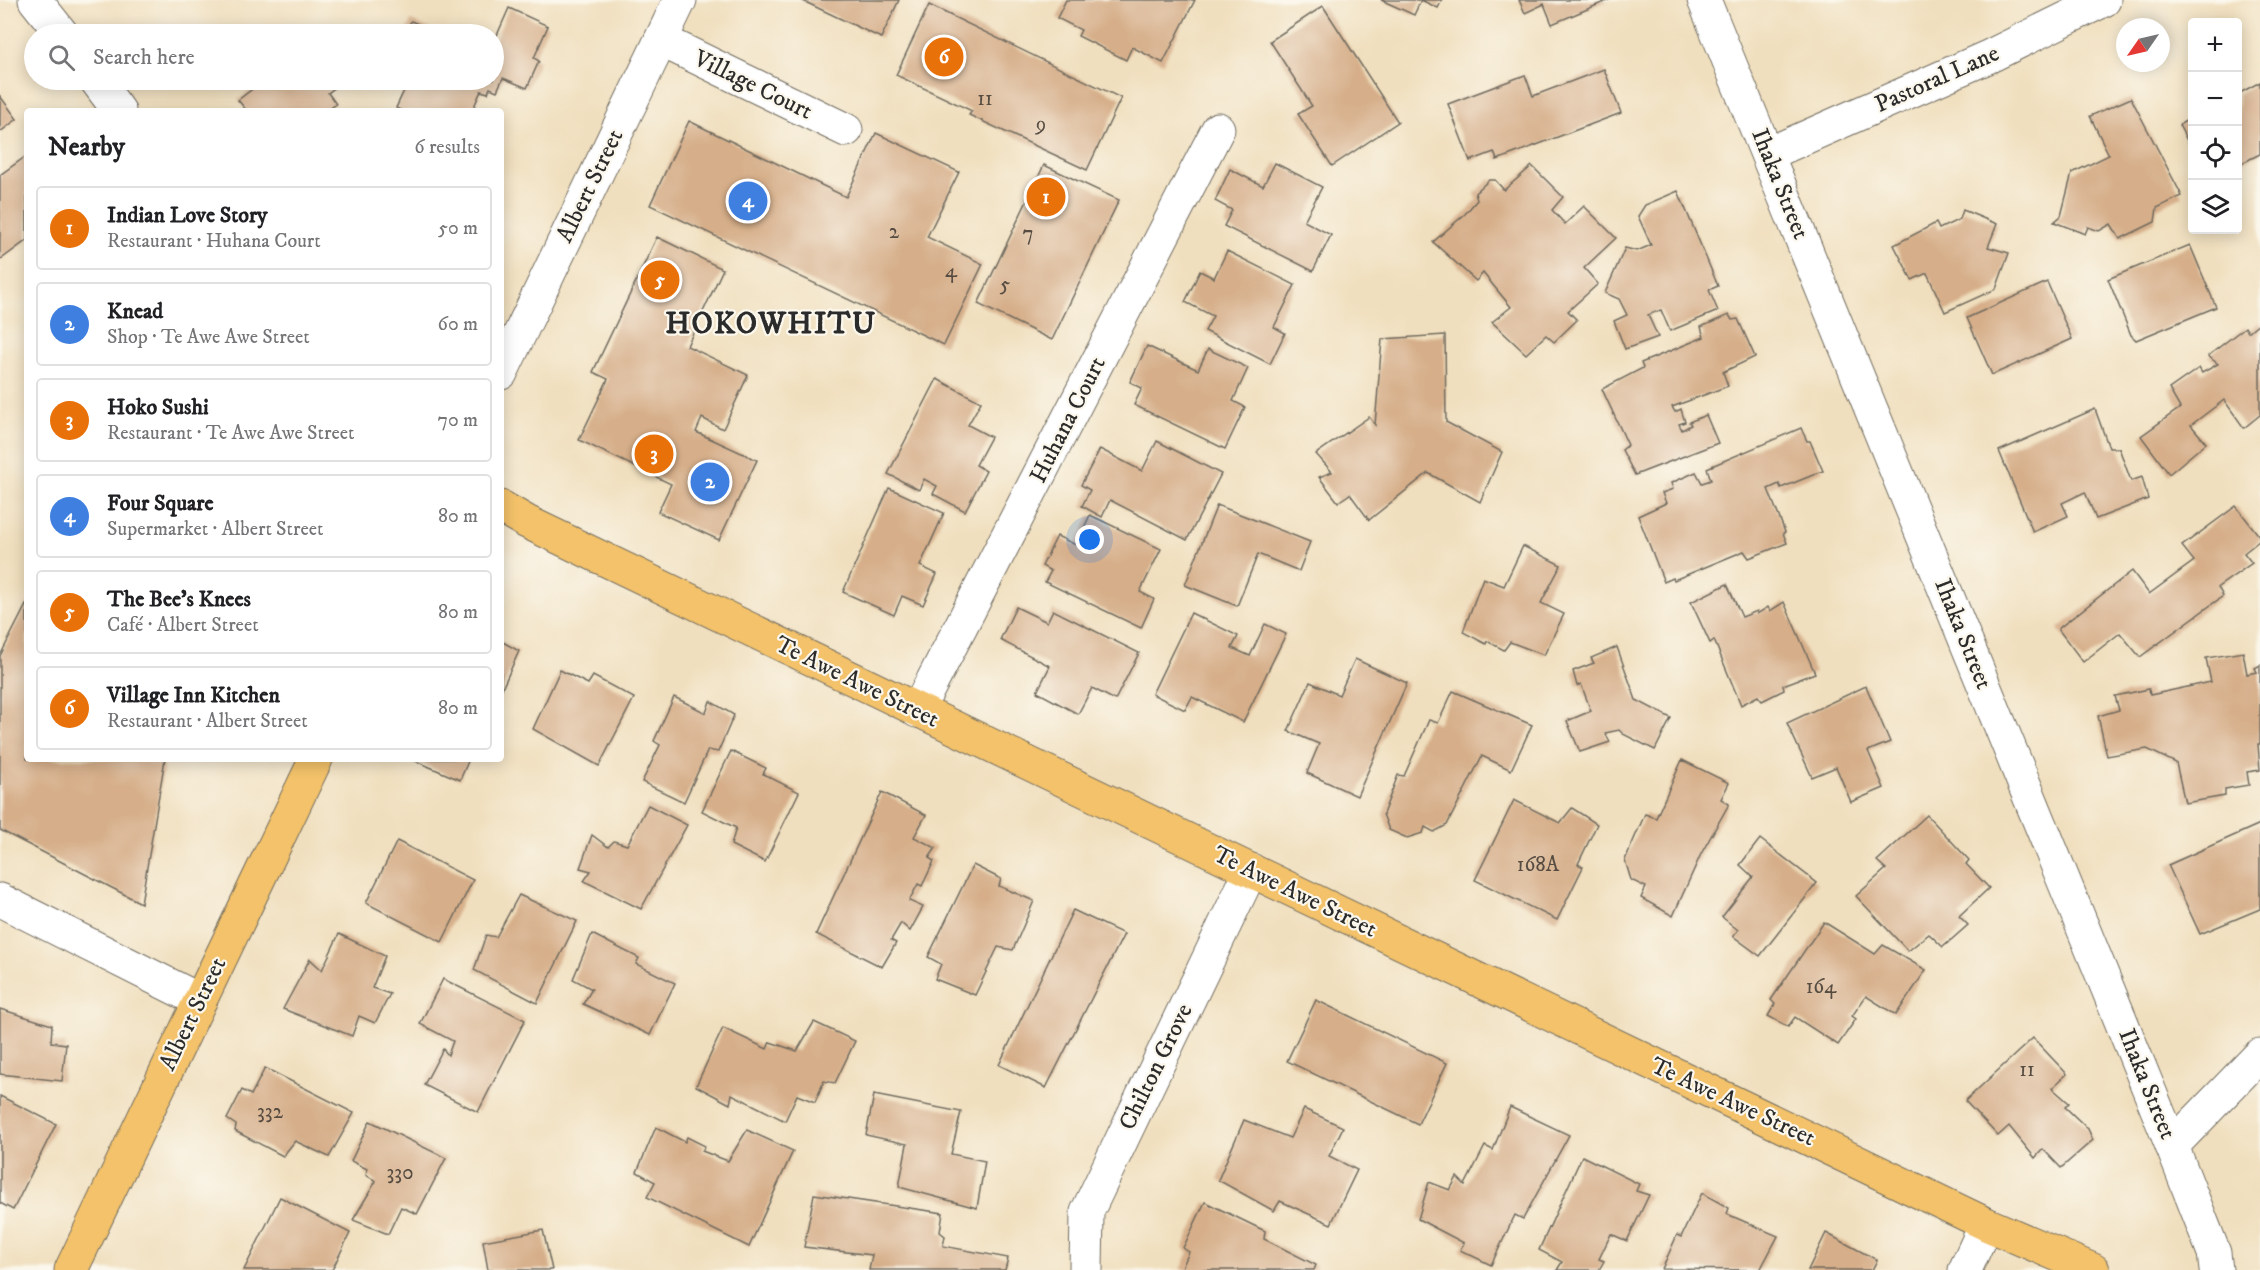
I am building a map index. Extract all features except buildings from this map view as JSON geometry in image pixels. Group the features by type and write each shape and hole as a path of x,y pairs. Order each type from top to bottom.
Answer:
{"main road":[{"name":"Te Awe Awe Street","path":"504,509 917,711 1986,1224 2093,1270"},
{"name":"Albert Street","path":"70,1270 315,762"}],"street":[{"path":"36,0 54,24"},
{"name":"Albert Street","path":"504,367 680,0"},
{"name":"Ihaka Street","path":"1704,0 2172,1146 2214,1253 2216,1270"},
{"name":"Pastoral Lane","path":"1768,154 1990,56 2104,0"},
{"name":"Village Court","path":"661,40 846,130"},
{"path":"104,90 118,108"},
{"name":"Huhana Court","path":"917,711 1218,129"},
{"name":"Chilton Grove","path":"1086,1270 1087,1212 1251,870"},
{"path":"0,900 199,1000"},
{"path":"2172,1146 2260,1055"},
{"path":"1965,1270 1986,1224"}],"place":[{"name":"Village Inn Kitchen","path":"944,57"},
{"name":"Indian Love Story","path":"1046,197"},
{"name":"Four Square","path":"748,201"},
{"name":"The Bee's Knees","path":"660,280"},
{"name":"Hoko Sushi","path":"654,454"},
{"name":"Knead","path":"710,482"}],"district":[{"name":"HOKOWHITU","path":"771,324"}]}
